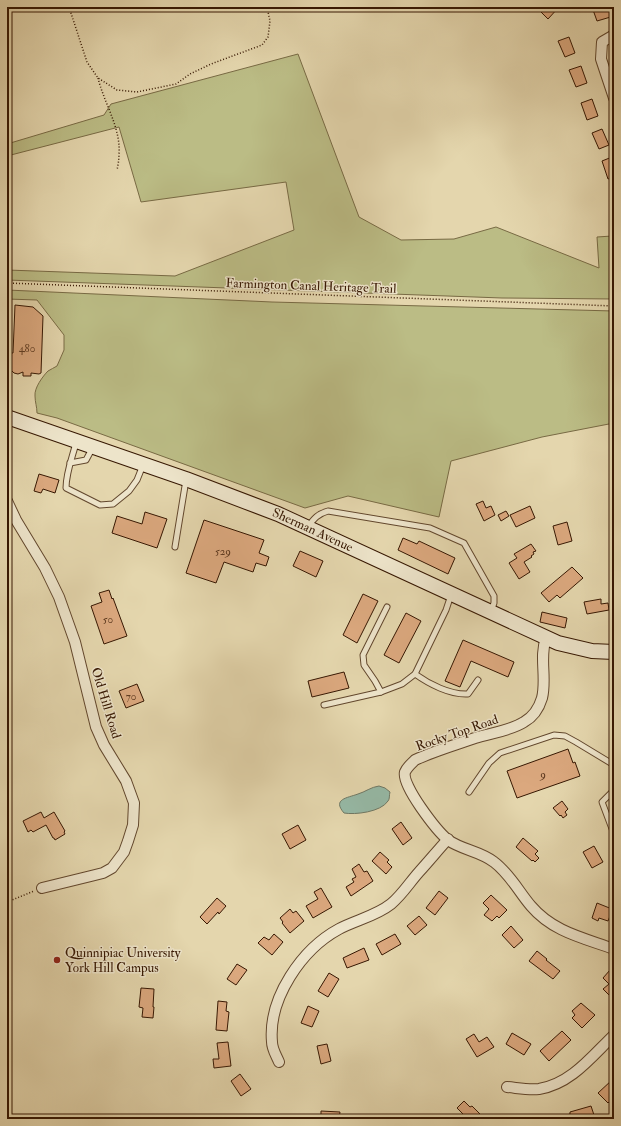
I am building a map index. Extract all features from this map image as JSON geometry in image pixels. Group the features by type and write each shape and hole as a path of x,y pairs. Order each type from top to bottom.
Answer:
{"main road":[{"name":"Sherman Avenue","path":"7,417 77,440 244,500 308,527 546,638 592,651 614,652"}],"street":[{"path":"614,35 602,42 601,59 614,98"},
{"name":"Old Hill Road","path":"7,501 16,520 45,568 59,597 75,642 96,727 104,745 126,782 134,803 133,825 128,841 124,852 112,868 103,873 42,888"},
{"name":"Rocky Top Road","path":"546,638 542,651 544,685 542,698 536,712 529,719 516,726 475,738 415,760 405,771 405,777 407,786 412,794 437,828 448,839 462,847 485,856 505,871 531,906 548,922 567,933 614,949"},
{"path":"279,1062 274,1052 272,1043 276,1009 291,976 304,956 318,943 339,929 391,904 448,839"},
{"path":"507,1087 539,1089 554,1085 576,1072 614,1035"}],"lane":[{"path":"77,440 70,462 66,488 100,505 113,504 129,491 137,480 144,464"},
{"path":"70,462 86,460 94,446"},
{"path":"175,547 186,479"},
{"path":"308,527 313,518 328,511 430,528 464,544 494,596 494,603 491,612"},
{"path":"324,704 381,692 402,684 415,674 446,610 452,594"},
{"path":"381,692 376,681 364,665 363,655 387,607"},
{"path":"415,674 425,681 459,694 468,694 478,680"},
{"path":"469,792 488,763 500,753 554,734 565,736 614,765"},
{"path":"614,790 602,802 614,834"}],"path":[{"path":"70,7 87,62 98,78 117,135 119,153 117,170"},
{"path":"98,78 117,90 128,91 149,90 176,84 190,74 211,64 262,45 268,37 270,21 267,7"},
{"name":"Farmington Canal Heritage Trail","path":"7,283 614,306"},
{"path":"7,902 42,888"}],"green space":[{"path":"298,54 359,217 401,240 454,239 496,227 599,268 597,237 612,236 614,237 614,299 502,298 7,280 7,270 175,276 294,230 286,182 141,202 119,127 7,156 7,144 104,115 111,104"},
{"path":"7,290 272,302 614,311 614,423 542,437 451,461 439,517 348,496 305,508 57,418 37,413 35,398 36,389 46,373 57,366 64,350 64,335 37,300 7,299"}],"shaded area":[{"path":"379,786 390,792 389,800 385,805 368,812 355,814 344,813 340,805 342,800"}],"building":[{"path":"544,7 559,7 548,19 540,11"},
{"path":"592,7 612,7 614,16 597,21"},
{"path":"569,37 575,53 565,57 558,41"},
{"path":"581,66 587,83 576,87 569,70"},
{"path":"592,99 598,116 587,120 581,103"},
{"path":"602,129 609,145 599,149 592,133"},
{"path":"612,157 614,161 614,177 608,179 602,161"},
{"path":"15,305 33,307 43,316 41,373 39,374 31,373 31,376 23,376 23,372 18,374 12,371 7,371 9,353 13,353"},
{"path":"39,474 59,480 55,493 43,489 41,493 34,491"},
{"path":"483,501 486,508 491,506 495,515 484,521 476,504"},
{"path":"530,506 535,518 516,527 510,515"},
{"path":"506,511 509,516 501,521 498,515"},
{"path":"145,512 167,519 157,548 112,533 117,516 142,524"},
{"path":"204,520 264,540 259,553 269,557 266,566 256,563 253,572 224,562 216,583 186,573"},
{"path":"567,522 572,541 558,545 553,526"},
{"path":"403,538 417,544 419,541 455,558 448,574 398,550"},
{"path":"531,544 536,551 533,552 534,554 531,556 532,557 524,562 530,572 519,579 509,563 517,558 514,554"},
{"path":"300,551 323,561 316,577 293,566"},
{"path":"572,567 583,578 560,598 557,595 549,602 541,593"},
{"path":"109,590 127,636 104,644 91,606 102,602 99,593"},
{"path":"363,594 378,601 357,643 343,635"},
{"path":"601,599 601,604 608,603 609,610 587,614 584,602"},
{"path":"542,612 567,618 565,628 540,622"},
{"path":"406,613 421,621 399,663 384,655"},
{"path":"463,640 514,662 508,677 471,661 460,687 445,681"},
{"path":"344,672 349,688 312,697 308,681"},
{"path":"137,684 144,701 126,708 119,691"},
{"path":"568,749 580,776 517,798 507,771"},
{"path":"562,801 568,809 565,812 567,815 563,818 553,808"},
{"path":"41,812 44,818 54,812 65,831 65,834 55,840 46,825 33,832 31,830 28,832 23,821"},
{"path":"401,822 412,838 403,845 392,829"},
{"path":"298,825 306,840 290,849 282,834"},
{"path":"523,838 538,851 535,854 539,858 535,862 516,847"},
{"path":"594,846 603,862 592,868 583,852"},
{"path":"380,852 389,860 387,862 392,867 386,874 372,861"},
{"path":"359,864 364,872 367,871 373,881 351,896 346,887 354,882 352,879 356,877 352,869"},
{"path":"321,888 332,907 313,918 306,906 318,899 314,892"},
{"path":"439,891 448,898 435,915 426,908"},
{"path":"491,895 507,910 499,918 497,916 492,921 484,915 489,909 483,903"},
{"path":"217,898 226,906 207,924 200,917"},
{"path":"597,903 612,909 614,911 614,918 610,916 608,921 599,918 598,921 592,918"},
{"path":"290,909 293,913 296,911 304,921 290,933 280,918"},
{"path":"419,916 427,925 415,935 407,926"},
{"path":"511,926 523,940 514,948 502,935"},
{"path":"274,934 283,942 272,955 258,943 264,937 269,940"},
{"path":"395,934 401,944 382,955 376,944"},
{"path":"364,948 369,960 347,968 343,958"},
{"path":"537,951 560,971 553,979 529,961"},
{"path":"237,964 247,970 236,985 227,979"},
{"path":"610,970 614,973 614,994 611,997 603,989 609,984 603,978"},
{"path":"329,973 339,979 328,997 318,991"},
{"path":"141,988 154,989 153,1018 142,1017 143,1008 139,1007"},
{"path":"218,1001 227,1002 226,1011 229,1012 227,1031 216,1030"},
{"path":"581,1003 595,1015 582,1028 572,1018 575,1015 572,1011"},
{"path":"308,1006 319,1011 312,1027 301,1023"},
{"path":"562,1031 571,1040 549,1061 540,1051"},
{"path":"512,1033 531,1044 524,1055 506,1044"},
{"path":"474,1034 479,1042 487,1037 494,1047 477,1057 466,1039"},
{"path":"228,1042 231,1066 214,1068 213,1059 219,1059 217,1043"},
{"path":"327,1044 331,1061 321,1064 317,1046"},
{"path":"240,1074 251,1089 241,1096 231,1081"},
{"path":"612,1080 614,1082 614,1097 608,1103 598,1093"},
{"path":"464,1101 470,1107 472,1106 485,1119 468,1119 457,1108"},
{"path":"591,1106 595,1118 560,1119 560,1117 570,1114 570,1112"},
{"path":"321,1111 340,1112 339,1119 321,1119"}],"place":[{"name":"Quinnipiac University York Hill Campus","path":"57,960"}]}
